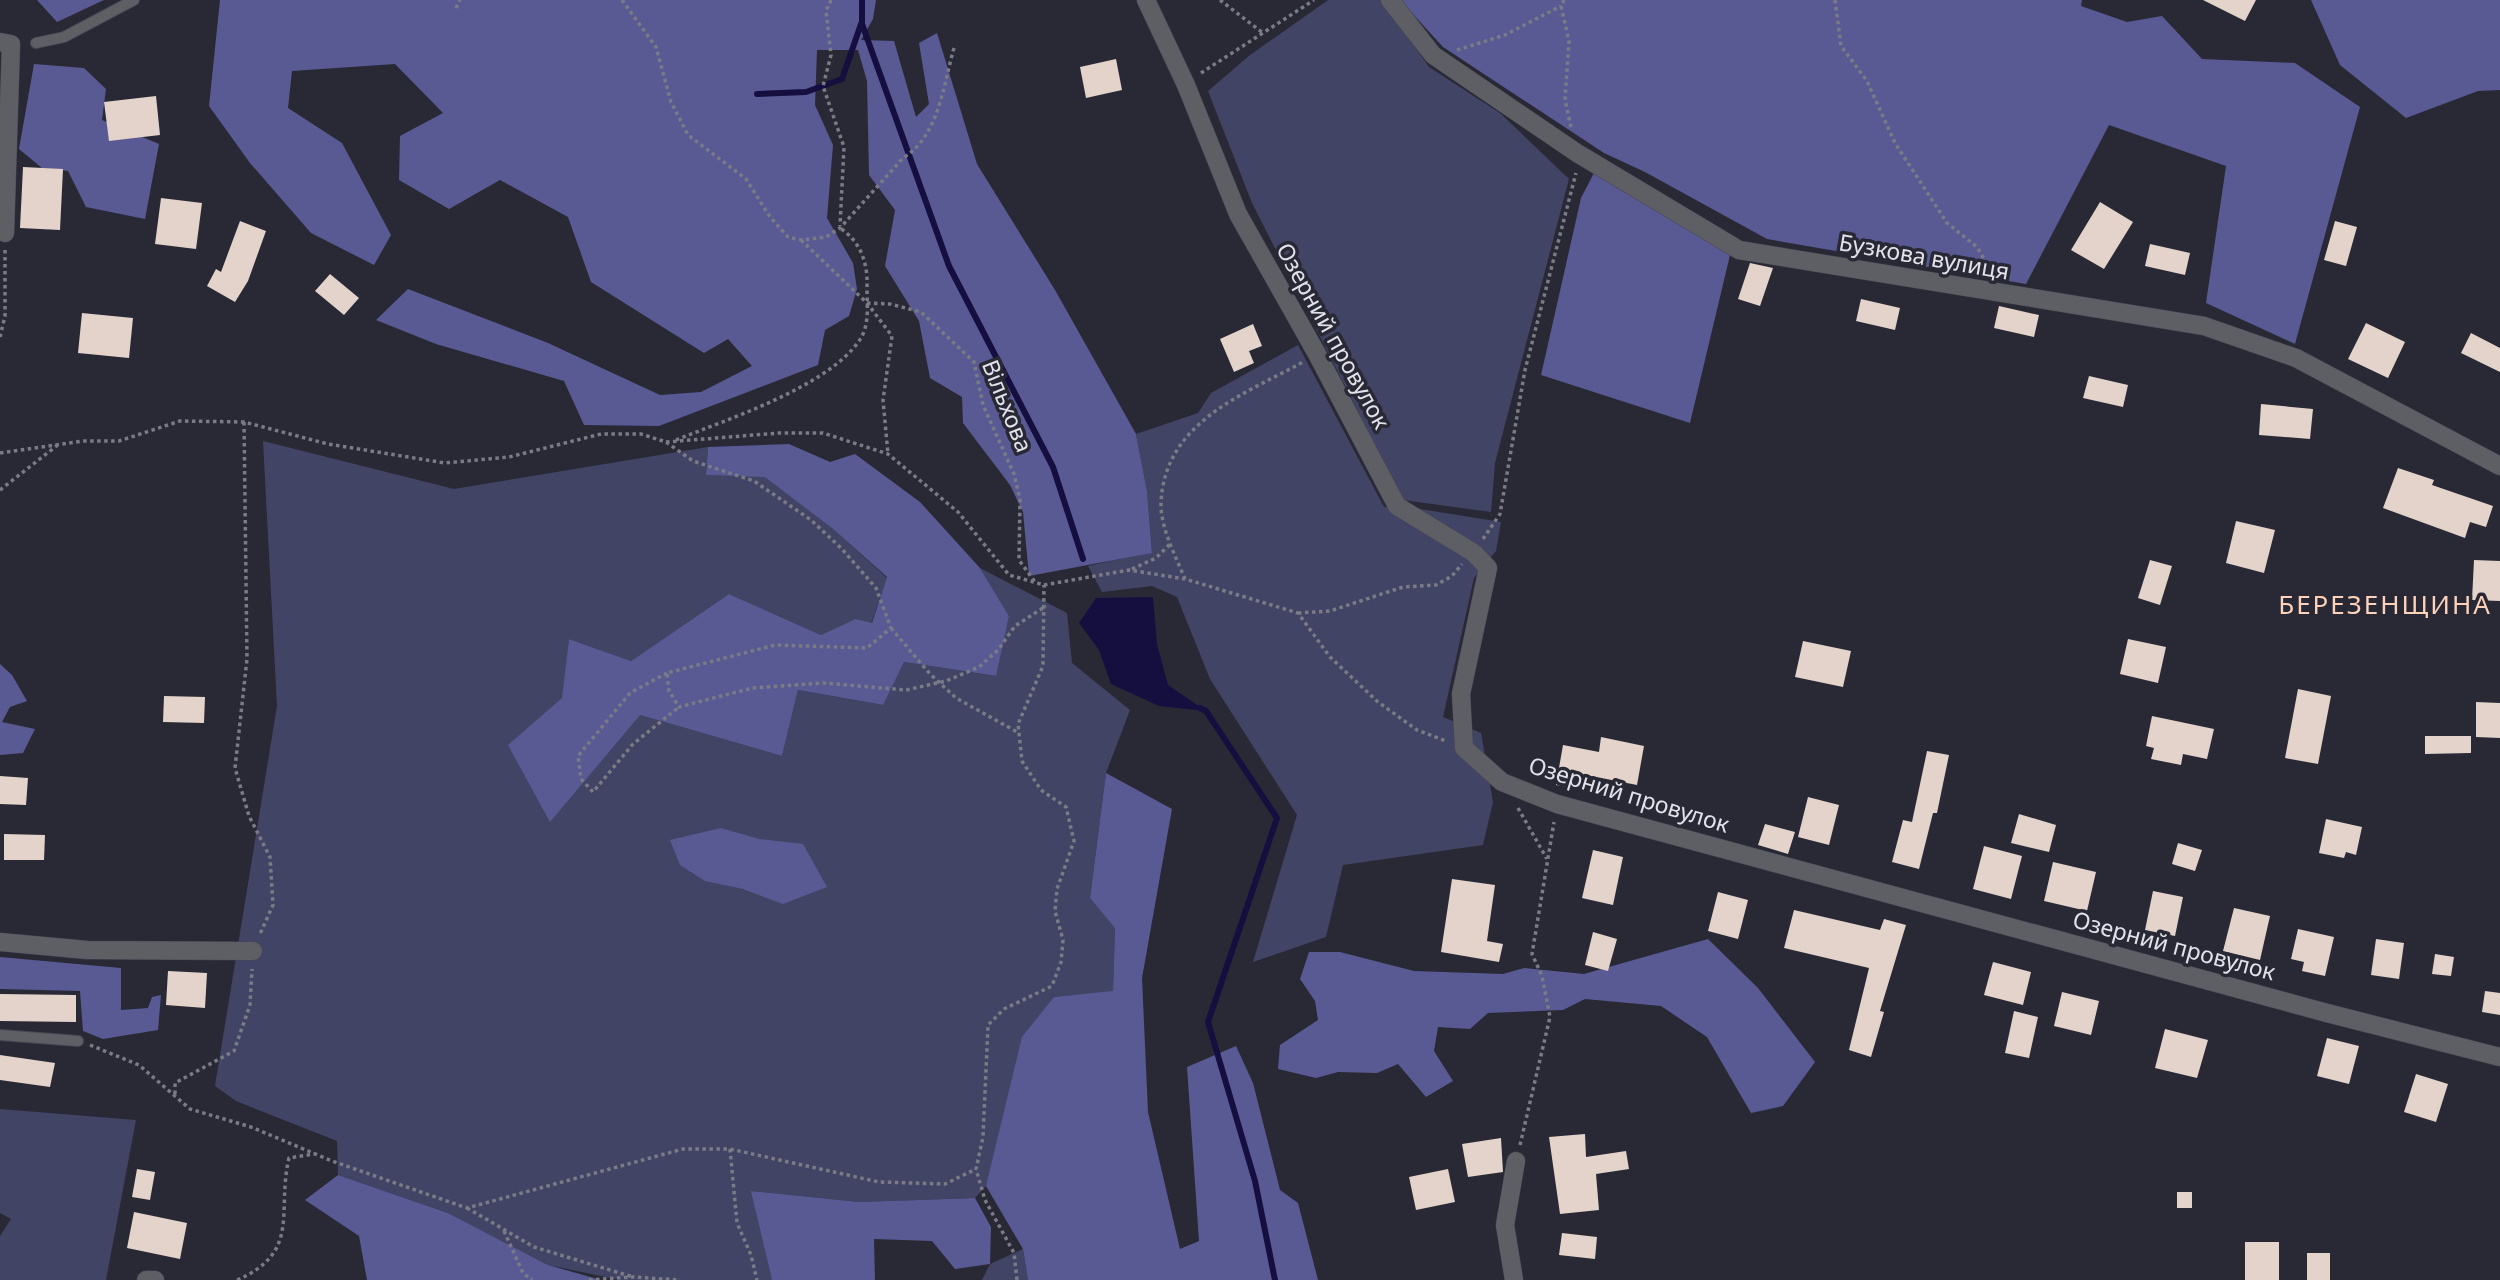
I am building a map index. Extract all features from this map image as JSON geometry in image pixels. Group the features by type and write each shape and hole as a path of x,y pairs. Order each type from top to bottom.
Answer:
{"street":[{"name":"Озерний провулок","path":"1146,0 1186,85 1238,214 1317,354 1396,506 1474,553"},
{"name":"Бузкова вулиця","path":"1390,0 1433,55 1577,153 1740,250 2204,326 2296,358 2500,466"},
{"path":"5,233 6,43"},
{"path":"1464,748 1461,694 1488,568 1474,553"},
{"name":"Озерний провулок","path":"1464,748 1503,782 1557,804 2327,1013 2500,1057"},
{"path":"0,942 87,950 253,951"},
{"path":"1514,1280 1505,1225 1516,1161"},
{"path":"146,1280 155,1280"}],"lane":[{"path":"36,43 64,37 134,0"},
{"path":"0,1035 78,1041"}],"path":[{"path":"456,8 460,0"},
{"path":"625,0 627,8 656,47 671,102 688,135 746,179 770,217 788,237 801,240 826,237 840,229 903,158 916,150 933,124 954,48"},
{"path":"831,0 826,11 831,55 823,86 844,147 840,229"},
{"path":"1220,0 1263,33"},
{"path":"1186,85 1213,63 1314,0"},
{"path":"1433,55 1505,35 1561,6 1564,0"},
{"path":"1835,0 1841,46 1867,81 1895,142 1947,223 1977,247 2006,295"},
{"path":"1129,570 1185,579 1298,613 1330,611 1403,587 1436,585 1452,576 1474,553 1500,514 1525,370 1577,171 1577,153 1565,100 1570,59 1561,6"},
{"path":"674,441 817,379 859,341 866,323 867,272 856,239 840,229"},
{"path":"0,337 5,316 5,233"},
{"path":"801,240 829,265 837,278 867,303 892,336 883,400 888,454"},
{"name":"Вільхова","path":"867,303 890,304 921,312 974,362 983,405 1014,474 1020,500 1019,560 1035,582"},
{"path":"1185,579 1170,544 1161,503 1177,446 1208,416 1317,354"},
{"path":"0,453 60,444 118,441 180,421 244,422 328,444 445,463 509,457 601,434 641,434 666,442 693,461 754,481 811,520 842,549 876,588 891,628 939,683 956,698 1019,733"},
{"path":"175,1095 175,1083 234,1051 250,1005 253,951 274,905 270,857 249,816 235,768 247,659 244,422"},
{"path":"666,442 779,433 823,433 888,454 958,512 1009,575 1044,585 1129,570 1156,558 1170,544"},
{"path":"0,490 60,444"},
{"path":"1017,1280 1014,1253 985,1200 976,1169 984,1137 988,1025 1004,1009 1052,986 1061,962 1063,940 1055,911 1057,889 1074,841 1066,807 1041,790 1022,761 1018,724 1043,666 1046,606 1044,585"},
{"path":"891,628 867,648 775,645 667,673 630,693 614,709 578,756 581,779 593,792 633,744 679,707 752,688 824,683 906,690 939,683 979,667 999,650 1015,626 1046,606"},
{"path":"1298,613 1330,657 1378,702 1417,730 1464,748"},
{"path":"667,673 669,691 679,707"},
{"path":"1503,782 1548,861"},
{"path":"1516,1161 1550,1017 1542,976 1532,954 1557,804"},
{"path":"78,1041 139,1065 190,1109 251,1127 314,1153 467,1208 534,1247 633,1277"},
{"path":"467,1208 683,1149 730,1149 879,1182 945,1184 976,1169"},
{"path":"730,1149 737,1223 751,1255 757,1280"},
{"path":"237,1280 257,1272 277,1251 285,1215 284,1180 289,1158 314,1153"},
{"path":"503,1229 523,1273 532,1280"},
{"path":"589,1280 633,1277 680,1280"}],"shaded area":[{"path":"37,0 104,0 57,22"},
{"path":"220,0 876,0 873,19 861,40 894,41 916,117 929,104 919,43 937,33 977,164 1055,290 1136,434 1147,491 1152,553 1029,576 1023,512 1010,485 963,423 962,397 930,378 919,321 885,266 895,210 869,175 867,81 858,50 817,50 815,105 833,145 827,218 853,263 857,289 849,316 825,330 818,365 659,426 584,425 564,381 436,344 376,320 408,289 548,343 660,395 701,392 752,366 728,339 704,353 591,282 568,217 500,180 449,209 399,180 400,136 443,113 395,64 292,71 288,108 342,143 391,235 374,265 311,233 250,163 209,106"},
{"path":"1328,0 1382,0 1429,67 1500,113 1569,179 1495,463 1491,512 1403,500 1252,203 1208,91 1250,55"},
{"path":"1400,0 2082,0 2081,6 2127,22 2162,16 2202,59 2295,63 2360,107 2295,344 2206,303 2226,166 2109,125 2026,284 1767,239 1645,172 1604,153 1443,47"},
{"path":"2311,0 2500,0 2500,90 2478,91 2406,118 2340,65"},
{"path":"34,64 84,68 106,89 102,120 159,144 145,219 86,207 68,171 42,168 19,149"},
{"path":"1595,171 1730,255 1690,423 1541,375 1581,198"},
{"path":"1298,345 1384,507 1408,507 1501,522 1496,551 1474,578 1443,717 1481,733 1493,802 1483,845 1343,865 1326,937 1253,962 1297,815 1210,679 1177,597 1152,586 1102,592 1088,566 1152,552 1147,491 1136,434 1198,413 1211,393"},
{"path":"263,441 454,489 708,447 706,475 765,476 833,529 887,578 871,624 855,619 821,635 729,594 631,661 569,639 563,698 509,746 640,715 782,756 798,690 882,705 904,662 995,676 1009,616 980,568 1067,613 1072,663 1130,710 1106,773 1090,898 1115,927 1113,992 1054,997 986,1186 975,1198 859,1202 752,1191 772,1280 620,1280 548,1265 448,1213 338,1175 337,1141 236,1101 215,1086 277,706"},
{"path":"789,444 830,462 855,454 920,502 980,568 1009,616 996,676 904,662 883,705 798,690 782,756 640,715 550,822 508,745 562,698 569,639 631,661 729,594 821,635 855,619 872,623 887,577 833,529 765,477 706,475 708,447"},
{"path":"1153,597 1157,644 1168,685 1206,711 1159,706 1111,684 1099,650 1079,623 1096,598"},
{"path":"0,664 12,675 27,701 10,707 2,722 35,729 23,753 0,755"},
{"path":"1106,773 1172,809 1142,978 1148,1112 1180,1249 1199,1241 1187,1067 1236,1046 1253,1083 1280,1190 1298,1203 1318,1280 1028,1280 1023,1249 986,1186 1022,1037 1054,997 1113,991 1115,928 1090,898"},
{"path":"721,828 759,839 803,844 827,887 783,904 743,889 705,881 680,865 670,840"},
{"path":"1708,939 1758,988 1815,1062 1783,1106 1751,1113 1707,1037 1661,1006 1585,999 1563,1010 1488,1013 1470,1029 1438,1027 1434,1051 1453,1081 1426,1097 1398,1064 1377,1073 1338,1072 1316,1078 1278,1069 1280,1045 1318,1020 1315,1001 1300,979 1309,952 1340,952 1414,971 1503,974 1524,968 1584,974"},
{"path":"0,957 121,968 121,1010 148,1008 152,997 161,995 158,1030 103,1039 83,1031 80,991 0,989"},
{"path":"0,1109 136,1120 106,1280 0,1280 0,1236 11,1219 0,1213"},
{"path":"338,1175 448,1213 548,1265 601,1280 367,1280 359,1236 305,1200"},
{"path":"751,1191 859,1202 975,1198 991,1227 990,1264 955,1269 932,1241 874,1239 875,1280 772,1280"},
{"path":"1023,1249 1028,1280 982,1280 990,1264"}],"building":[{"path":"2203,0 2256,0 2245,21"},
{"path":"1116,59 1122,90 1086,98 1080,67"},
{"path":"156,96 160,135 109,141 104,102"},
{"path":"23,167 63,169 60,230 20,228"},
{"path":"161,198 202,203 196,249 155,244"},
{"path":"2100,202 2133,222 2104,269 2071,250"},
{"path":"240,221 266,231 248,281 235,302 207,286 216,269 221,272"},
{"path":"2335,221 2357,227 2346,266 2324,260"},
{"path":"2150,244 2190,253 2185,275 2145,266"},
{"path":"1750,263 1773,268 1760,306 1738,299"},
{"path":"330,274 359,298 344,315 315,291"},
{"path":"1861,299 1900,308 1895,330 1856,321"},
{"path":"1999,306 2039,315 2034,337 1994,328"},
{"path":"82,313 133,318 129,358 78,353"},
{"path":"2366,323 2405,342 2388,378 2348,359"},
{"path":"1253,324 1262,346 1249,351 1254,363 1234,372 1220,339"},
{"path":"2471,333 2500,348 2500,372 2461,353"},
{"path":"2089,376 2128,385 2123,407 2083,398"},
{"path":"2261,404 2313,409 2310,439 2259,435"},
{"path":"2398,468 2434,480 2432,485 2493,506 2486,527 2470,522 2465,538 2383,508"},
{"path":"2236,521 2275,530 2264,573 2226,563"},
{"path":"2150,560 2172,566 2160,605 2138,598"},
{"path":"2474,560 2500,561 2500,601 2472,600"},
{"path":"2128,639 2166,647 2158,683 2120,674"},
{"path":"1803,641 1851,651 1843,687 1795,677"},
{"path":"2298,689 2331,696 2318,764 2285,758"},
{"path":"164,696 205,697 204,723 163,722"},
{"path":"2476,702 2500,703 2500,738 2476,737"},
{"path":"2152,716 2214,729 2207,759 2183,754 2181,765 2151,759 2154,748 2146,746"},
{"path":"2425,736 2471,736 2471,753 2425,754"},
{"path":"1601,737 1644,746 1637,785 1581,774 1578,789 1556,785 1563,745 1599,752"},
{"path":"1927,751 1949,755 1937,813 1933,813 1919,869 1892,862 1903,820 1912,822"},
{"path":"0,776 28,778 26,805 0,804"},
{"path":"1808,797 1839,805 1829,845 1798,837"},
{"path":"2019,814 2056,825 2049,852 2011,843"},
{"path":"2326,819 2362,827 2356,855 2346,852 2344,858 2319,853"},
{"path":"1765,824 1795,832 1788,854 1758,845"},
{"path":"4,834 45,835 44,860 4,860"},
{"path":"2178,843 2202,850 2195,871 2172,864"},
{"path":"1984,846 2022,856 2011,899 1973,889"},
{"path":"1593,850 1623,857 1613,905 1582,898"},
{"path":"2053,862 2096,872 2087,911 2044,901"},
{"path":"1452,879 1495,885 1487,941 1503,944 1499,962 1441,952"},
{"path":"2153,891 2183,897 2175,936 2145,930"},
{"path":"1718,892 1748,900 1738,939 1708,931"},
{"path":"2234,908 2270,916 2260,960 2223,951"},
{"path":"1794,910 1880,930 1884,919 1906,925 1880,1011 1884,1012 1871,1057 1849,1050 1869,968 1784,948"},
{"path":"2298,929 2334,937 2325,976 2302,971 2304,962 2291,959"},
{"path":"1593,932 1617,939 1608,971 1585,965"},
{"path":"2376,939 2404,943 2399,979 2371,975"},
{"path":"2435,954 2454,957 2451,976 2432,974"},
{"path":"1993,962 2031,972 2023,1005 1984,995"},
{"path":"168,971 207,973 205,1008 166,1005"},
{"path":"2485,991 2500,993 2500,1015 2482,1012"},
{"path":"2062,992 2099,1001 2091,1035 2054,1026"},
{"path":"0,994 76,995 76,1022 0,1021"},
{"path":"2014,1011 2038,1017 2029,1058 2005,1053"},
{"path":"2165,1029 2208,1040 2197,1078 2155,1068"},
{"path":"2327,1038 2359,1046 2349,1084 2317,1076"},
{"path":"0,1055 55,1063 50,1087 0,1080"},
{"path":"2416,1074 2448,1084 2436,1122 2404,1112"},
{"path":"1585,1134 1586,1157 1626,1151 1629,1169 1596,1174 1599,1210 1560,1214 1549,1137"},
{"path":"1501,1138 1503,1172 1468,1177 1462,1144"},
{"path":"137,1169 155,1172 150,1200 132,1197"},
{"path":"1448,1169 1455,1202 1416,1210 1409,1177"},
{"path":"2177,1192 2192,1192 2192,1208 2177,1208"},
{"path":"134,1212 187,1223 180,1259 127,1248"},
{"path":"1562,1233 1597,1237 1595,1259 1559,1255"},
{"path":"2245,1242 2279,1242 2279,1280 2245,1280"},
{"path":"2307,1253 2330,1253 2330,1280 2307,1280"}],"waterway":[{"path":"862,0 862,24 949,266 1053,467 1083,559"},
{"path":"757,94 806,92 842,79 861,24"},
{"path":"1200,708 1206,711 1277,818 1208,1022 1255,1181 1275,1280"}],"district":[{"name":"БЕРЕЗЕНЩИНА","path":"2385,605"}]}
